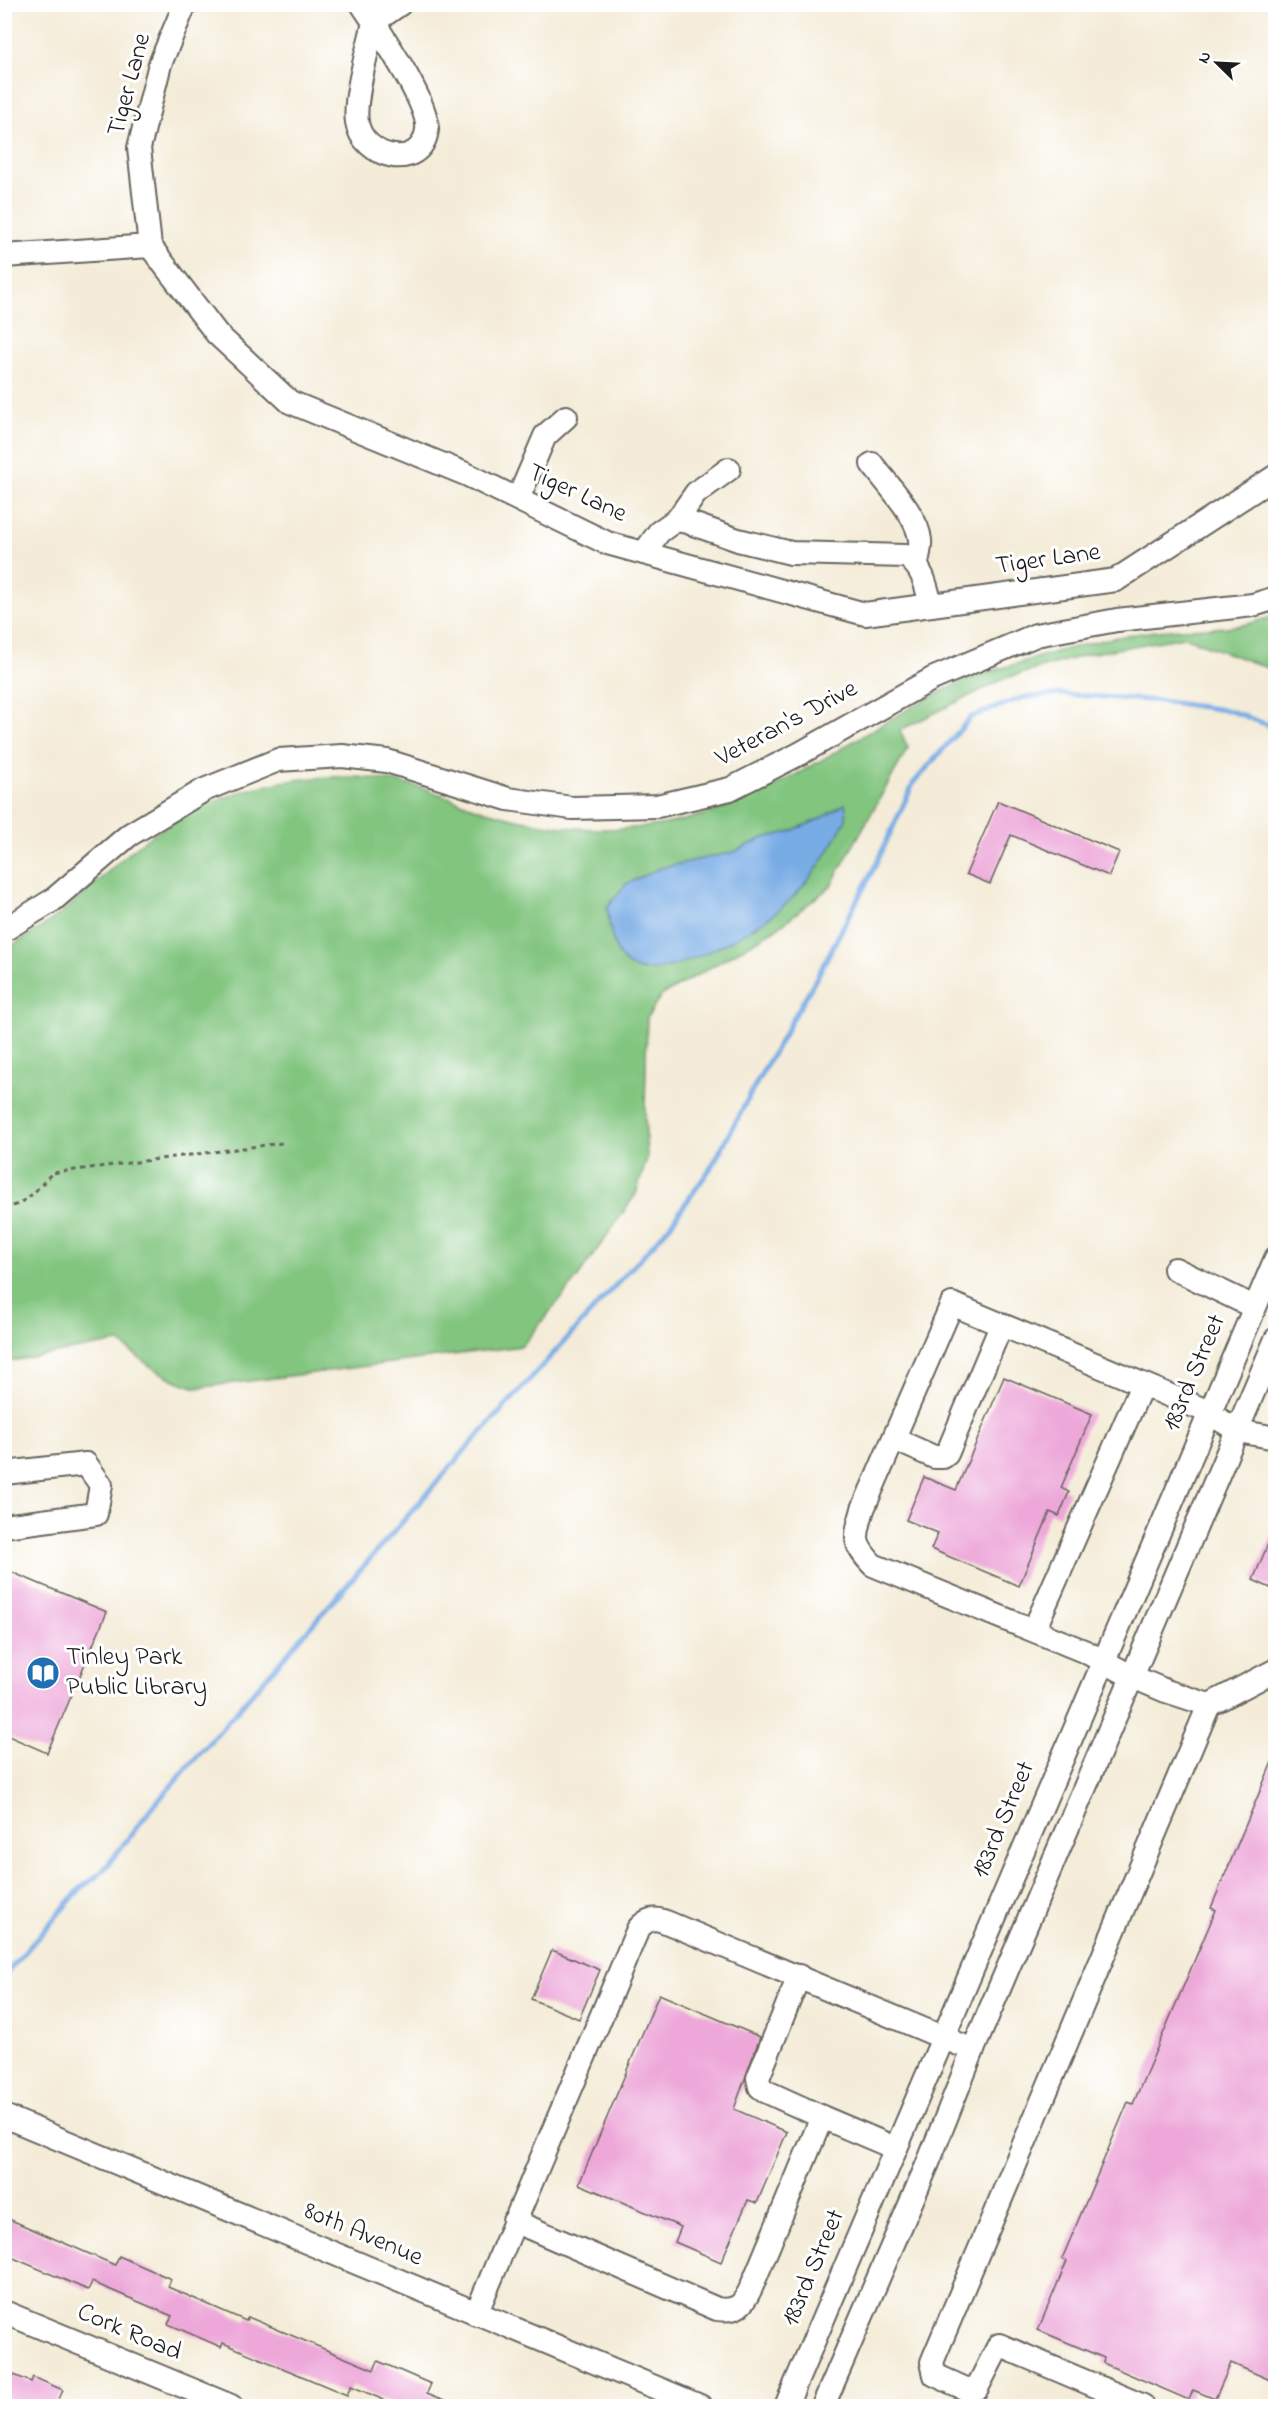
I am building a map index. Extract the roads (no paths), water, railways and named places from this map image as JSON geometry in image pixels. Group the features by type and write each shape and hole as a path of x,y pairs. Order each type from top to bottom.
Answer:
{"street":[{"name":"Tiger Lane","path":"185,4 160,64 139,148 150,246 217,334 290,402 468,475 607,543 865,614 1116,580 1275,476"},
{"path":"368,13 400,4"},
{"path":"368,13 423,105 427,130 421,145 408,156 390,157 375,151 363,138 357,122 357,104 368,13"},
{"path":"4,255 150,246"},
{"path":"518,500 545,436 566,417"},
{"path":"872,464 910,515 918,530 921,542 917,563"},
{"path":"644,553 667,524 677,520 696,494 729,469"},
{"path":"677,520 738,540 791,553 906,555 917,563 924,577 931,605"},
{"name":"Veteran's Drive","path":"4,930 53,900 129,835 204,790 278,760 342,756 387,761 444,777 508,799 572,808 657,806 730,789 932,679 1036,635 1117,620 1253,605 1275,598"},
{"name":"183rd Street","path":"786,2406 1275,1258"},
{"path":"1175,1269 1254,1307"},
{"path":"1209,1706 1133,1677 1034,1630 873,1565 860,1551 856,1534 863,1509 952,1305 1208,1413 1238,1431 1275,1438"},
{"path":"894,1439 934,1457 943,1458 947,1454 1001,1326"},
{"path":"823,2406 928,2163 973,2050 1238,1431 1275,1339"},
{"path":"1034,1630 1142,1385"},
{"path":"4,1473 86,1464 101,1485 96,1514 4,1526"},
{"path":"1143,2406 999,2345 977,2388 966,2390 935,2375 932,2362 1209,1706 1275,1670"},
{"path":"476,2314 638,1929 644,1922 657,1919 973,2050"},
{"path":"799,1976 758,2078 760,2087 822,2117 895,2148"},
{"name":"80th Avenue","path":"4,2116 700,2406"},
{"path":"514,2221 717,2309 728,2311 738,2307 751,2288 822,2117"},
{"name":"Cork Road","path":"4,2312 231,2406"}],"water":[{"path":"845,804 845,822 819,865 796,894 767,919 708,952 665,968 647,970 633,968 620,957 613,941 607,907 626,884 660,868 734,852 763,838 789,832 822,818"}],"waterway":[{"path":"4,1976 81,1888 102,1872 151,1809 467,1448 668,1228 712,1166 818,975 875,866 913,784 971,717 1021,698 1060,694 1161,701 1231,711 1276,728"}],"place":[{"name":"Tinley Park Public Library","path":"43,1673"}]}
